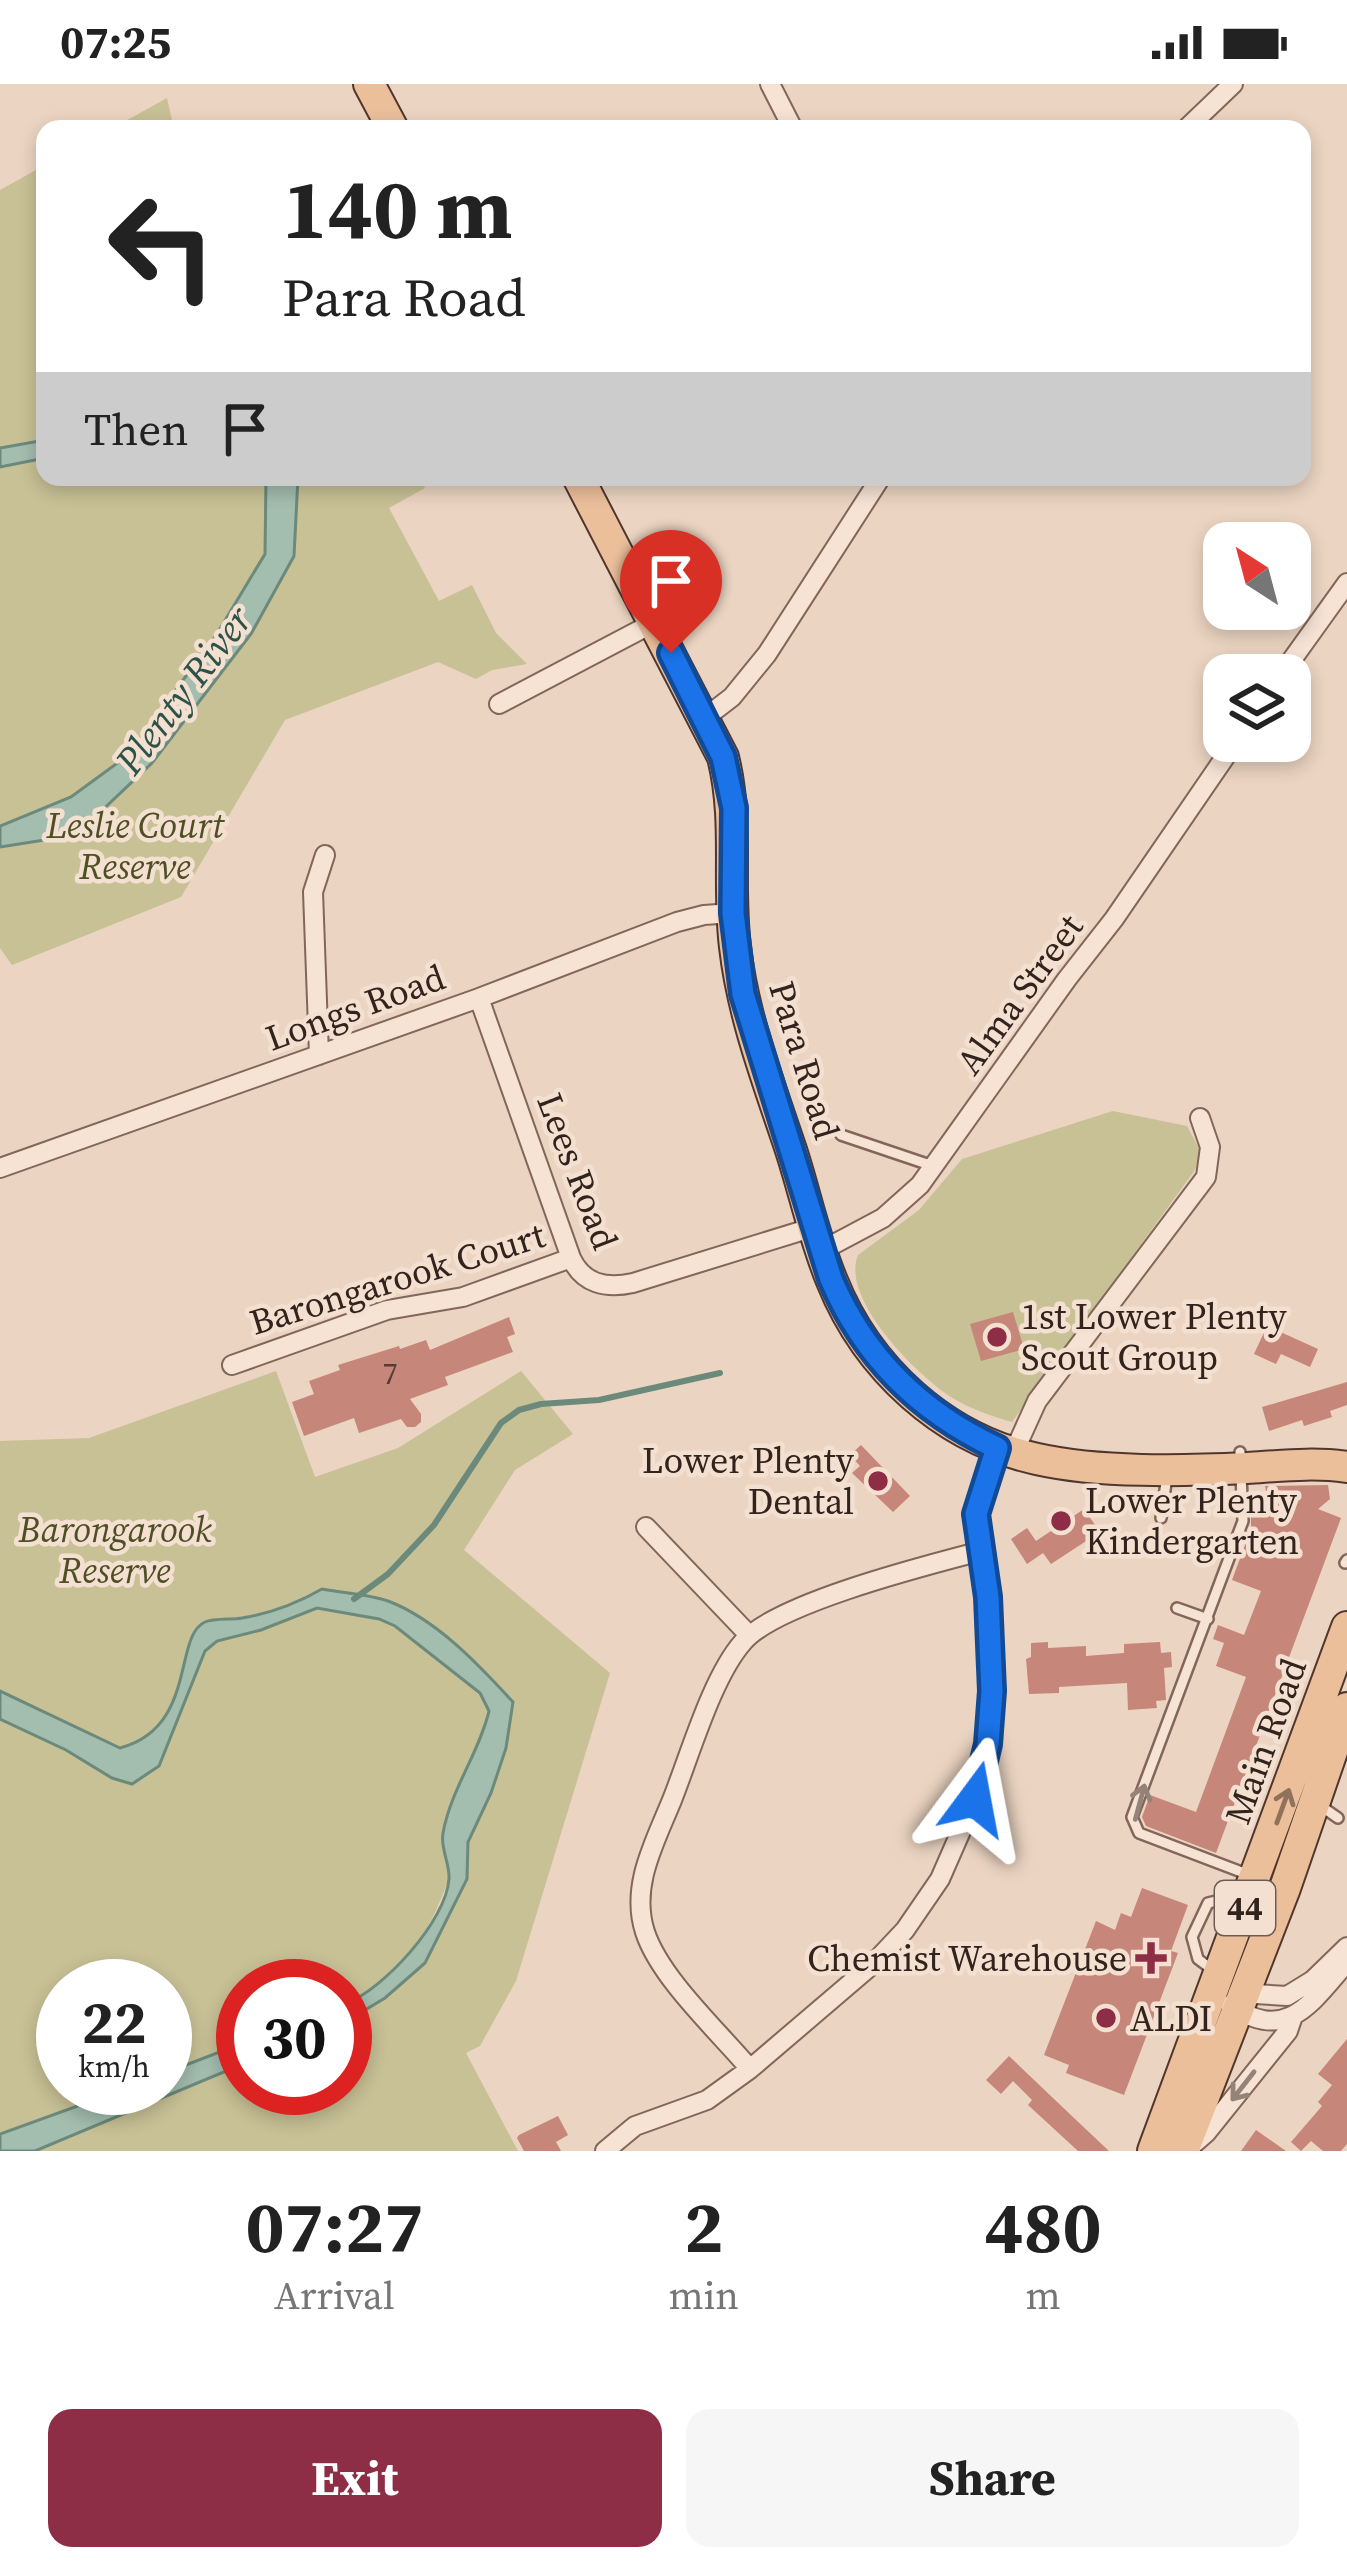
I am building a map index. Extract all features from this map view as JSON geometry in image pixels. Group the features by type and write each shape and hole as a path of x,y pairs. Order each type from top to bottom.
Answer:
{"main road":[{"path":"369,84 388,120"},
{"name":"Para Road","path":"583,486 710,726 734,808 733,913 748,1017 818,1239 849,1317 884,1368 936,1414 1005,1451 1100,1467 1240,1460 1343,1464"},
{"name":"Main Road","path":"1184,2151 1242,2002 1263,1889 1328,1667 1347,1627"},
{"name":"Main Road","path":"1153,2151 1216,1984 1263,1889 1327,1810 1347,1708"}],"street":[{"path":"770,84 788,120"},
{"path":"1195,120 1233,84"},
{"path":"710,726 767,654 875,486"},
{"path":"1296,654 1347,583"},
{"path":"499,704 655,622"},
{"name":"Alma Street","path":"818,1239 883,1218 935,1167 1222,762"},
{"path":"319,1055 313,892 325,855"},
{"name":"Longs Road","path":"0,1168 479,998 676,922 733,913"},
{"name":"Lees Road","path":"479,998 571,1258 588,1280 620,1286 818,1239"},
{"path":"605,2151 635,2126 707,2100 751,2069 873,1964 905,1930 940,1879 966,1823 988,1744 992,1705 988,1597 976,1514 1005,1451 1037,1401 1206,1177 1210,1147 1200,1118"},
{"name":"Barongarook Court","path":"242,1368 387,1310 463,1297 571,1258"},
{"path":"646,1528 749,1635"},
{"path":"751,2069 658,1958 645,1934 640,1905 646,1864 723,1674 749,1635 768,1621 922,1566 981,1551"},
{"path":"1242,2002 1299,1991 1347,1947"},
{"path":"1184,2151 1218,2119 1288,2031 1293,2016 1347,1962"},
{"path":"1216,1984 1268,2023 1293,2016"}],"lane":[{"path":"842,1135 935,1167"},
{"path":"1240,1460 1243,1521 1132,1817 1139,1833 1263,1889"},
{"path":"1161,1518 1169,1467"},
{"path":"1177,1608 1208,1619"}],"green space":[{"path":"167,98 172,120 127,120"},
{"name":"Leslie Court Reserve","path":"36,170 36,486 424,486 389,508 439,601 472,585 496,633 527,664 492,670 476,679 438,662 285,720 181,897 12,965 0,948 0,190"},
{"path":"1113,1111 1187,1126 1201,1152 1195,1170 1012,1422 966,1405 920,1372 885,1334 860,1293 855,1273 858,1255 919,1210 962,1159"},
{"name":"Barongarook Reserve","path":"276,1371 315,1477 398,1448 521,1371 573,1434 515,1470 464,1550 610,1673 516,1981 480,2046 466,2053 518,2151 35,2151 121,2115 192,2115 192,2085 216,2075 216,2115 372,2115 372,2006 425,1963 467,1880 468,1842 506,1748 513,1702 435,1630 388,1601 322,1589 275,1612 204,1622 195,1632 176,1699 142,1742 120,1748 0,1691 0,1441 89,1438"},
{"path":"317,1608 379,1619 395,1626 480,1693 490,1711 442,1836 449,1880 434,1915 416,1948 372,1989 372,1959 216,1959 216,2053 192,2063 192,1959 36,1959 36,2115 52,2115 0,2134 0,1719 112,1778 159,1765 205,1651 217,1641"}],"water":[{"path":"36,442 36,460 0,467 0,448"},
{"name":"Plenty River","path":"266,486 298,486 294,556 251,634 152,763 76,835 0,847 0,826 71,797 127,756 215,637 265,554"},
{"path":"322,1589 380,1599 406,1609 440,1631 513,1702 506,1748 468,1842 467,1879 425,1963 372,2006 372,1988 410,1952 445,1896 449,1873 443,1833 489,1711 480,1693 395,1626 317,1608 217,1641 205,1651 159,1766 132,1784 0,1719 0,1691 120,1748 161,1722 172,1703 195,1631 205,1622 242,1618"},
{"path":"216,2053 216,2075 192,2085 192,2063"},
{"path":"52,2115 121,2115 35,2151 0,2151 0,2134"}],"building":[{"name":"1st Lower Plenty Scout Group","path":"1013,1312 1024,1349 981,1361 970,1324"},
{"path":"509,1317 515,1334 507,1337 513,1352 445,1377 448,1385 410,1399 421,1414 415,1427 407,1427 401,1419 359,1433 354,1418 304,1436 292,1402 314,1394 309,1381 340,1370 338,1365 399,1346 426,1340 430,1350"},
{"path":"1267,1326 1318,1349 1310,1367 1281,1354 1276,1364 1254,1354"},
{"path":"1347,1382 1347,1405 1330,1411 1332,1417 1269,1431 1262,1407"},
{"name":"Lower Plenty Dental","path":"861,1445 910,1496 893,1512 852,1473 860,1466 850,1455"},
{"path":"1328,1485 1330,1499 1318,1509 1341,1518 1216,1853 1146,1826 1142,1817 1150,1795 1196,1812 1246,1677 1216,1666 1224,1643 1213,1639 1218,1625 1244,1635 1261,1591 1232,1580 1251,1529 1251,1501 1270,1508 1265,1486"},
{"path":"1084,1509 1100,1532 1051,1564 1043,1553 1027,1564 1011,1539 1027,1528 1036,1541"},
{"path":"1048,1642 1048,1648 1086,1646 1086,1656 1124,1653 1124,1644 1160,1642 1161,1653 1171,1652 1172,1667 1164,1668 1166,1700 1156,1701 1157,1708 1128,1710 1127,1683 1059,1687 1059,1693 1029,1694 1026,1659 1031,1657 1031,1643"},
{"name":"ALDI","path":"1142,1888 1188,1905 1171,1951 1178,1953 1124,2095 1066,2073 1069,2065 1044,2055 1096,1921 1115,1930 1121,1913 1131,1917"},
{"path":"1347,2039 1347,2144 1341,2151 1323,2151 1311,2141 1301,2151 1291,2142 1322,2106 1318,2102 1332,2085 1318,2074"},
{"path":"1009,2056 1109,2151 1078,2151 1028,2105 1032,2100 1013,2081 1001,2094 986,2080"},
{"path":"558,2116 568,2135 556,2142 561,2151 524,2151 519,2135"},
{"path":"1256,2130 1286,2151 1241,2151"}],"waterway":[{"path":"354,1599 388,1574 434,1525 501,1423 519,1410 599,1400 720,1373"}],"place":[{"name":"1st Lower Plenty Scout Group","path":"997,1337"},
{"name":"Lower Plenty Dental","path":"878,1481"},
{"name":"Lower Plenty Kindergarten","path":"1061,1521"},
{"name":"Chemist Warehouse","path":"1151,1958"},
{"name":"ALDI","path":"1106,2018"}],"route":[{"path":"671,653 723,757 734,808 733,913 743,994 831,1279 849,1317 884,1368 936,1414 997,1448 976,1514 988,1597 992,1691 988,1744 975,1799"}]}
